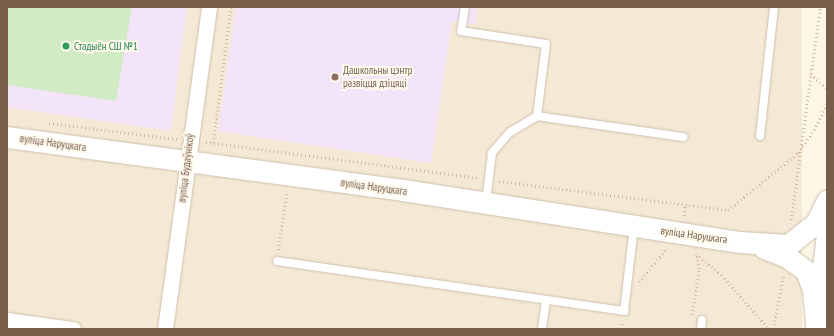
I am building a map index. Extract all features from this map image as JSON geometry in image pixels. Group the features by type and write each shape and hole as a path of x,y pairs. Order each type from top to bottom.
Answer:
{"street":[{"name":"вуліца Будаўнікоў","path":"165,329 209,7"},
{"name":"вуліца Наруцкага","path":"7,137 486,203 634,227 682,245 740,242"},
{"path":"740,242 788,245 816,224 827,200"},
{"path":"816,327 827,235"},
{"path":"740,242 787,257 806,271 813,289 816,327"},
{"path":"7,320 73,329"}],"lane":[{"path":"465,7 461,31 546,44 537,116"},
{"path":"760,136 774,7"},
{"path":"486,203 492,153 510,132 537,116 683,137"},
{"path":"277,261 624,312 634,227"},
{"path":"542,329 546,300"},
{"path":"701,329 702,320"}],"path":[{"path":"213,143 231,7"},
{"path":"796,167 820,7"},
{"path":"811,74 827,89"},
{"path":"45,122 728,210 798,153 814,130 827,102"},
{"path":"277,261 289,175"},
{"path":"682,245 684,204"},
{"path":"682,245 696,254 699,269 691,322"},
{"path":"625,299 668,247 682,245 722,275 769,329"}],"shaded area":[{"path":"7,7 802,7 802,329 7,329"},
{"path":"7,7 187,7 171,131 7,107"},
{"name":"Дашкольны цэнтр развіцця дзіцяці","path":"236,7 478,7 475,24 452,21 431,163 218,131"}],"green space":[{"name":"Стадыён СШ №1","path":"7,7 132,7 116,101 7,85"}],"place":[{"name":"Стадыён СШ №1","path":"66,46"},
{"name":"Дашкольны цэнтр развіцця дзіцяці","path":"335,77"}]}
